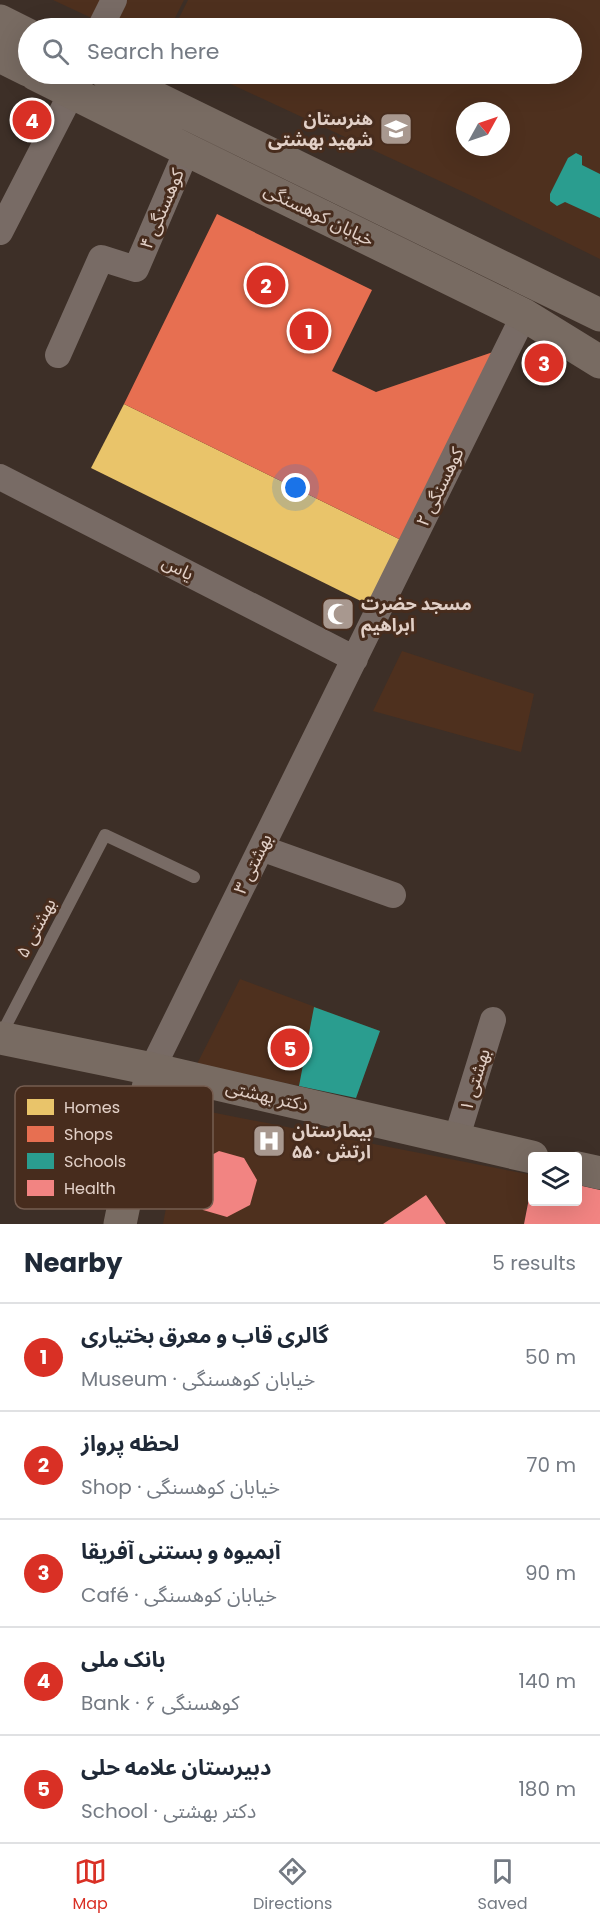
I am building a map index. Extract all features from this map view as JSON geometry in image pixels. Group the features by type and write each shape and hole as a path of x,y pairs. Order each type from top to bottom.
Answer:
{"main road":[{"path":"0,21 18,30"},
{"path":"0,56 18,65"},
{"name":"خیابان کوهسنگی","path":"56,84 524,315 588,354"},
{"name":"خیابان کوهسنگی","path":"127,84 596,314"},
{"path":"588,354 583,341 596,314"},
{"name":"دکتر بهشتی","path":"0,1037 152,1069 528,1156"},
{"path":"148,1086 152,1069"},
{"path":"582,1169 600,1173"},
{"path":"120,1224 123,1209"}],"street":[{"path":"105,18 114,0"},
{"path":"0,232 72,92"},
{"name":"کوهسنگی ۴","path":"58,355 101,258 136,269 187,150"},
{"name":"کوهسنگی ۲","path":"355,659 524,315"},
{"name":"یاس","path":"0,477 355,659"},
{"name":"بهشتی ۳","path":"152,1069 355,659"},
{"path":"261,848 393,895"},
{"name":"بهشتی ۱","path":"456,1140 493,1020"}],"lane":[{"name":"بهشتی ۵","path":"0,1037 105,835 194,877"}],"shaded area":[{"path":"53,0 184,0 175,18 92,18"},
{"name":"هنرستان شهید بهشتی","path":"188,0 600,0 600,259 472,196 231,84 582,84 582,18 179,18"},
{"path":"402,651 534,694 521,752 373,711"},
{"path":"240,979 380,1031 356,1098 197,1064"},
{"name":"بیمارستان ۵۵۰ ارتش","path":"213,1112 528,1174 528,1200 524,1224 163,1224 166,1209 213,1209"}],"building: Homes":[{"path":"124,404 401,540 369,605 91,468"}],"building: Shops":[{"path":"217,214 372,290 332,371 376,392 493,352 401,540 124,404"}],"building: Schools":[{"path":"576,153 582,156 582,165 600,174 600,218 565,202 557,206 550,201 550,194 568,158"},
{"path":"314,1007 380,1031 356,1098 299,1086"}],"building: Health":[{"path":"219,1151 244,1158 257,1180 250,1205 227,1217 202,1209 213,1209 213,1154"},
{"path":"582,1186 600,1190 600,1224 524,1224 528,1203 528,1206 582,1206"},
{"path":"426,1195 446,1224 383,1224"}],"place":[{"name":"بانک ملی","path":"32,120"},
{"name":"هنرستان شهید بهشتی","path":"396,129"},
{"name":"لحظه پرواز","path":"266,285"},
{"name":"گالری قاب و معرق بختیاری","path":"309,331"},
{"name":"آبمیوه و بستنی آفریقا","path":"544,363"},
{"name":"مسجد حضرت ابراهیم","path":"338,614"},
{"name":"دبیرستان علامه حلی","path":"290,1048"},
{"name":"بیمارستان ۵۵۰ ارتش","path":"269,1141"}]}
